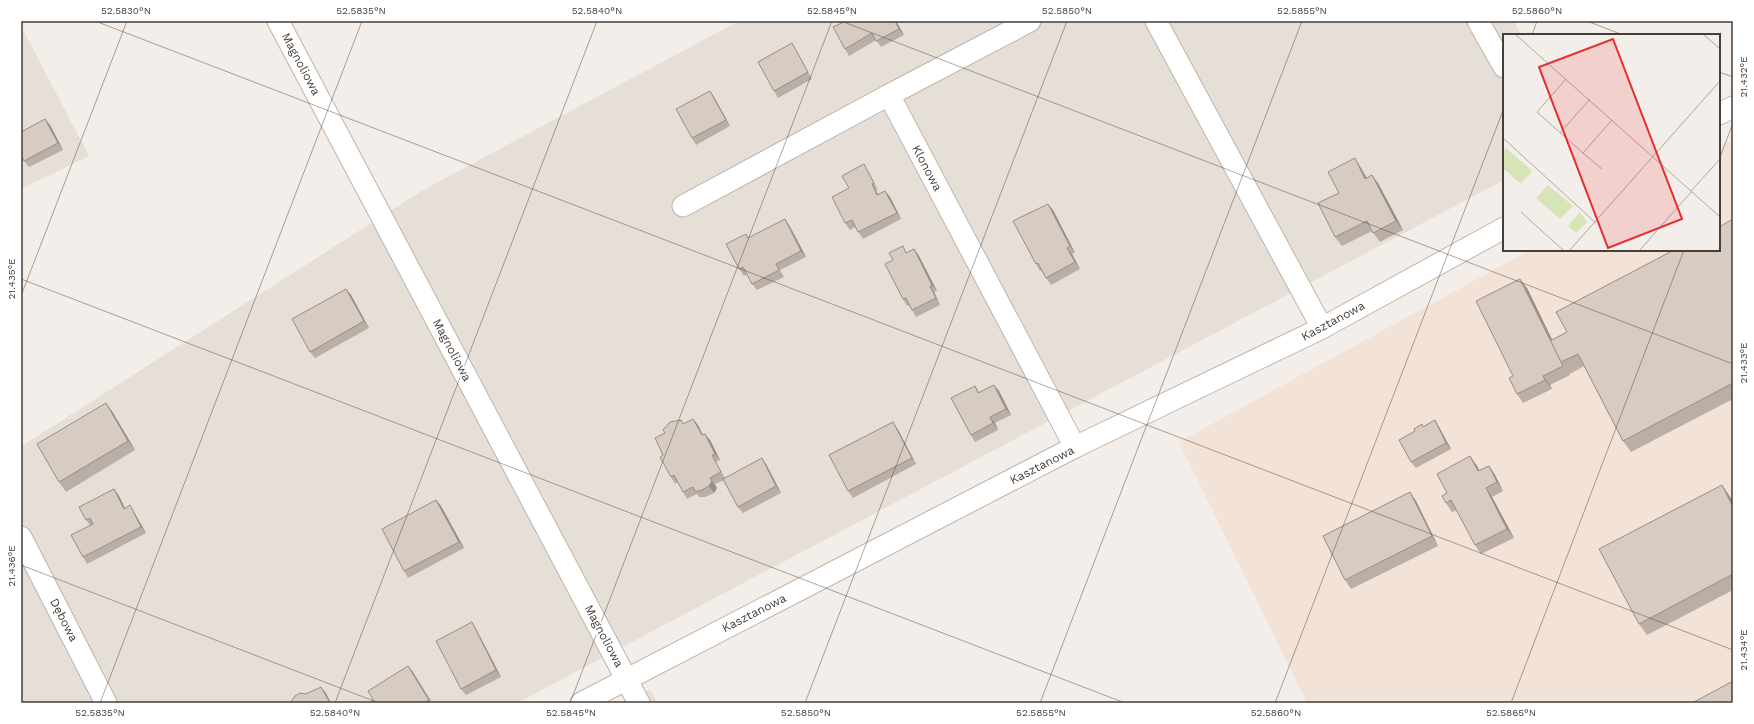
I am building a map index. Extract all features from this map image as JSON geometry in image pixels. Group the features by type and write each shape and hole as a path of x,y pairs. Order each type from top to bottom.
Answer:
{"street":[{"name":"Magnoliowa","path":"278,21 639,703"},
{"path":"683,206 1030,21"},
{"path":"1156,21 1322,328"},
{"path":"1478,21 1503,65"},
{"name":"Klonowa","path":"889,95 1075,447"},
{"path":"1720,114 1733,107"},
{"name":"Kasztanowa","path":"581,703 1075,447 1322,328 1503,229"},
{"name":"Dębowa","path":"21,537 106,703"}],"shaded area":[{"path":"739,21 1514,21 1520,34 1503,34 1503,181 517,703 21,703 21,444 22,446 423,190"},
{"path":"21,26 89,156 21,189"},
{"path":"1733,139 1733,703 1307,703 1179,442 1528,251 1720,251 1720,146"},
{"path":"650,689 657,703 623,703"}],"building":[{"path":"846,21 895,21 899,29 876,41 872,33 845,49 833,27"},
{"path":"792,43 808,72 774,91 758,62"},
{"path":"710,91 726,120 692,138 676,109"},
{"path":"45,119 58,143 24,161 21,155 21,132"},
{"path":"1355,158 1365,179 1372,175 1396,221 1373,233 1367,221 1335,237 1318,203 1339,193 1328,172"},
{"path":"864,164 874,183 872,184 877,195 885,191 897,213 858,232 852,220 845,223 832,197 849,188 842,176"},
{"path":"1048,204 1070,246 1067,248 1075,262 1046,278 1038,263 1036,264 1013,221"},
{"path":"785,219 801,251 776,264 779,270 752,284 743,267 739,269 726,244 746,234 748,238"},
{"path":"1733,219 1733,383 1623,441 1578,354 1561,362 1550,341 1567,332 1556,312 1672,251 1720,251 1720,226"},
{"path":"903,246 906,253 914,249 932,285 930,286 936,298 912,310 906,298 903,299 885,264 893,260 889,253"},
{"path":"1520,279 1563,366 1543,376 1545,380 1517,394 1509,378 1513,376 1476,301"},
{"path":"346,289 364,321 310,352 292,319"},
{"path":"994,385 1006,409 990,417 993,423 971,435 951,398 975,386 978,393"},
{"path":"106,403 128,441 59,482 37,444"},
{"path":"693,419 702,435 705,434 715,454 712,455 721,472 710,478 712,481 709,486 700,491 695,491 693,487 683,492 674,475 671,477 660,457 663,455 655,438 665,433 663,430 670,422 681,420 683,424"},
{"path":"1435,420 1446,443 1411,462 1399,440 1415,431 1414,429 1422,424 1423,427"},
{"path":"893,422 912,458 848,491 829,455"},
{"path":"1470,456 1478,471 1489,466 1497,482 1486,488 1507,529 1475,545 1451,500 1446,503 1442,496 1447,493 1437,474"},
{"path":"762,458 776,486 738,507 723,479"},
{"path":"1722,485 1733,507 1733,574 1639,624 1599,549"},
{"path":"114,489 124,509 130,505 141,527 83,557 71,535 93,524 90,518 86,520 79,507"},
{"path":"1410,492 1432,536 1345,580 1323,536"},
{"path":"436,500 459,542 404,571 382,529"},
{"path":"472,622 496,670 461,689 436,641"},
{"path":"408,666 429,700 423,703 375,703 368,691"},
{"path":"1733,681 1733,703 1692,703"},
{"path":"321,687 330,703 291,702 295,696 300,693 306,694"}]}
